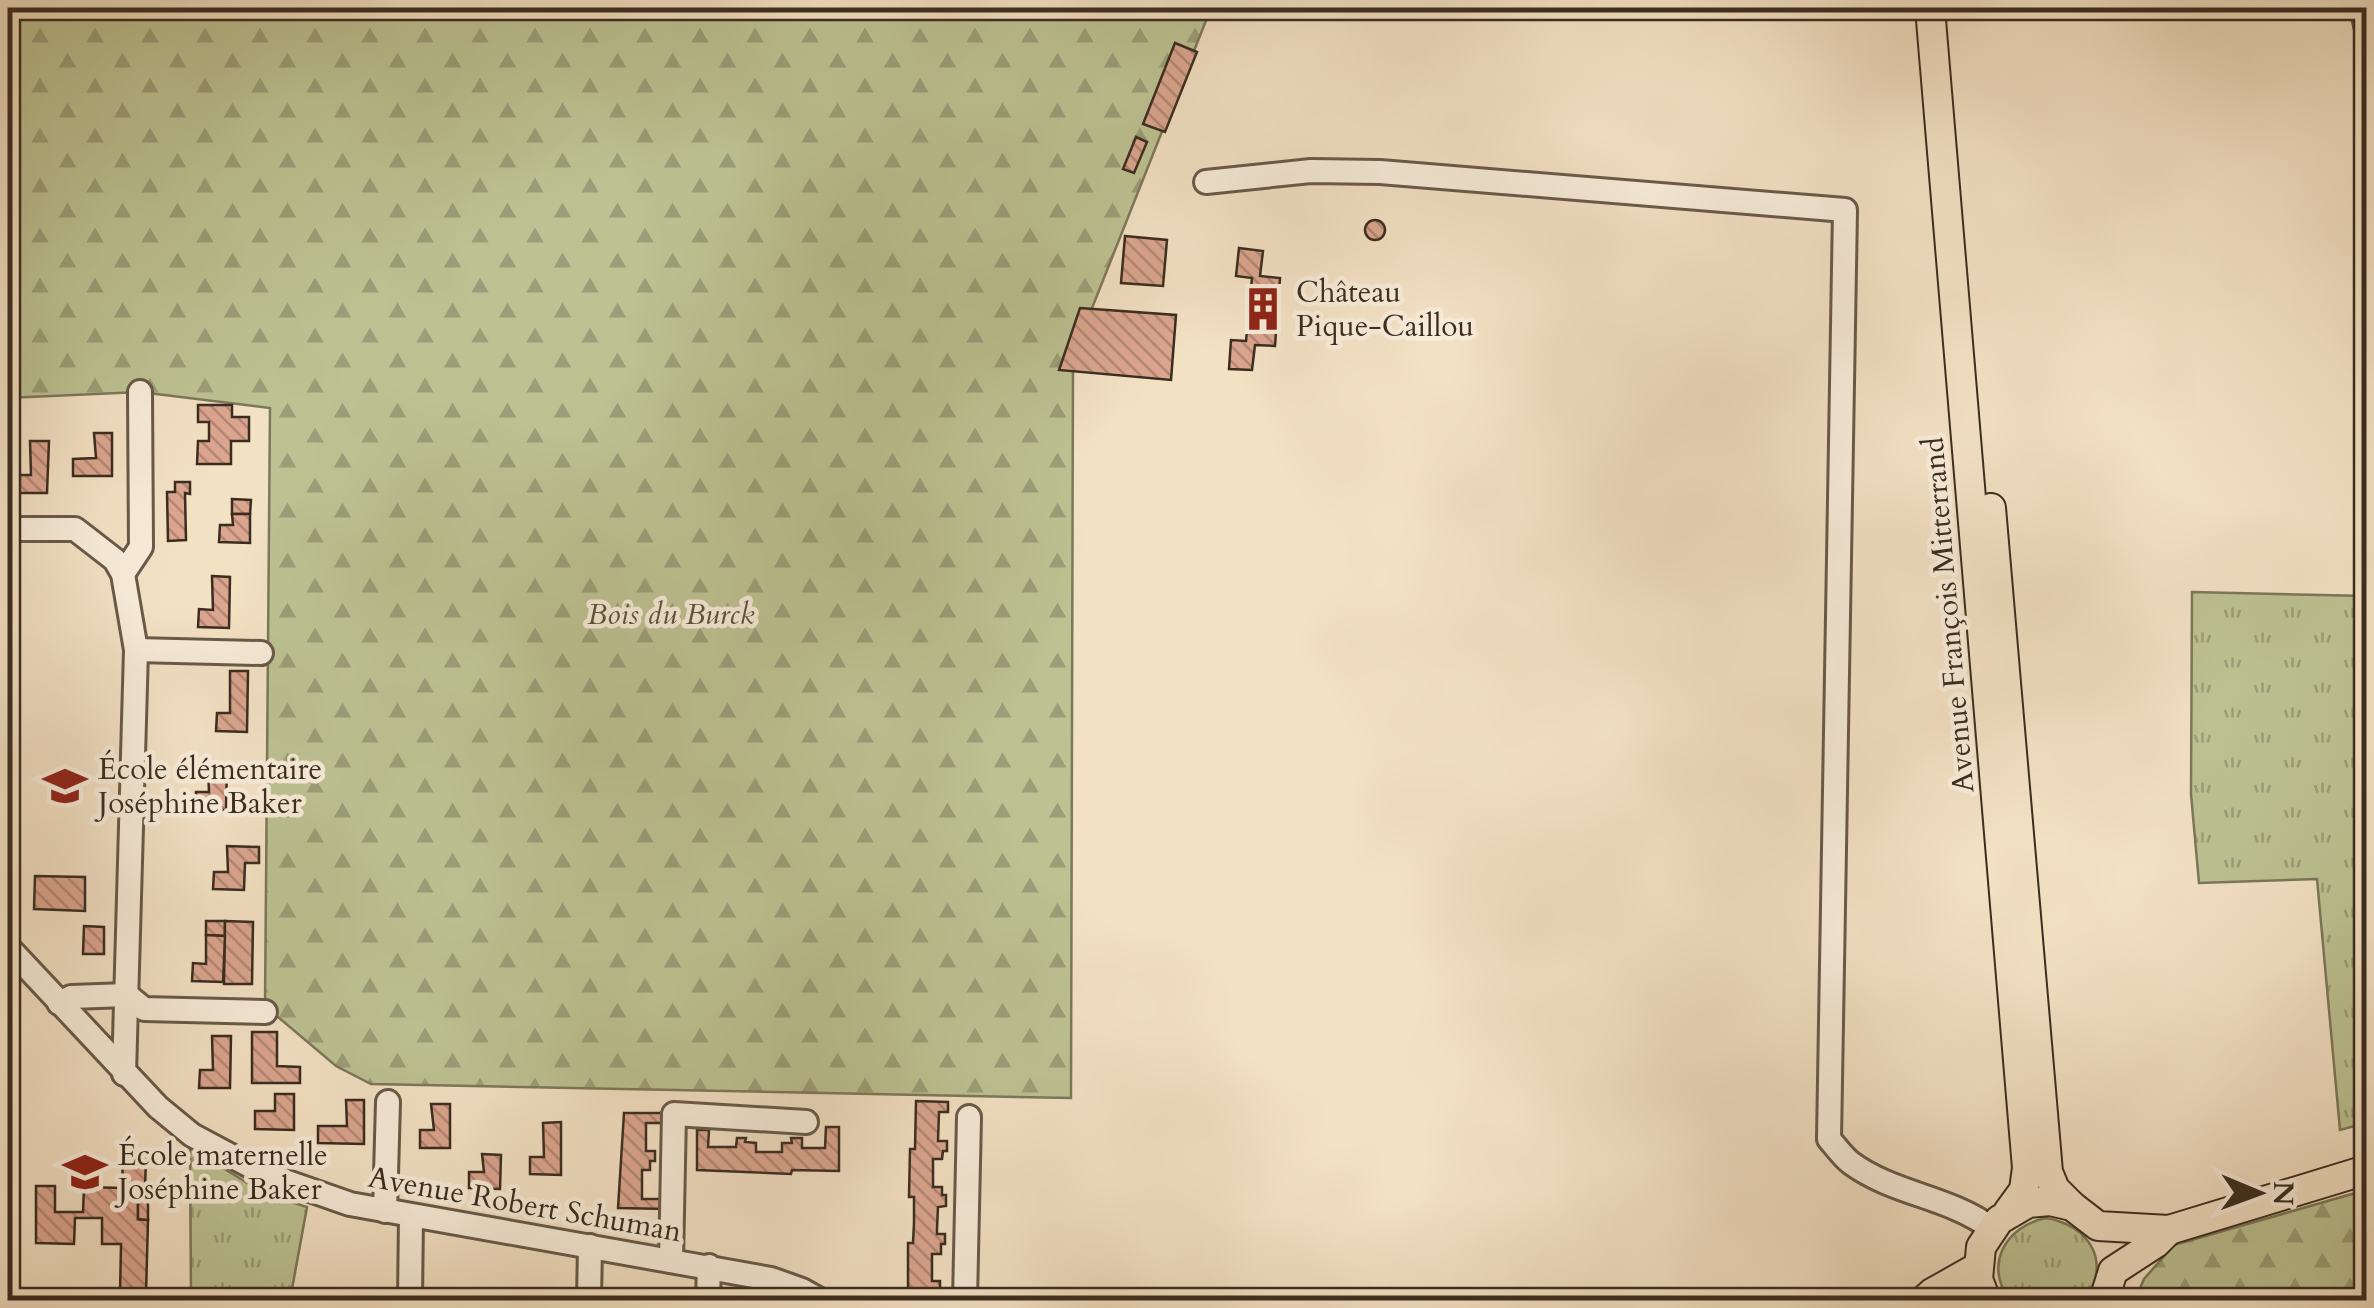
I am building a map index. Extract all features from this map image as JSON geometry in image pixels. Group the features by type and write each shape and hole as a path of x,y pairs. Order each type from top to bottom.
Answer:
{"main road":[{"name":"Avenue François Mitterrand","path":"1930,8 2027,1168 2024,1190 1981,1247 1978,1267"},
{"name":"Avenue François Mitterrand","path":"1948,8 2048,1172 2055,1188 2072,1206"},
{"path":"2098,1226 2168,1230 2366,1170"},
{"path":"2000,1220 2028,1203 2050,1201 2072,1206 2098,1226 2108,1245 2113,1271 2104,1300"},
{"path":"2113,1271 2156,1243 2168,1230"},
{"path":"1924,1300 1978,1267 1986,1300"}],"street":[{"path":"2362,8 2366,24"},
{"path":"1206,182 1310,171 1380,172 1845,210 1830,1139 1851,1163 1884,1180 1974,1215 2000,1220"},
{"path":"123,574 142,547 140,392"},
{"path":"8,529 75,529 116,560 123,574 136,650 124,1074"},
{"path":"136,650 262,653"},
{"name":"Avenue Robert Schuman","path":"8,947 124,1074 192,1134 266,1175 298,1188 411,1216 771,1279 820,1300"},
{"path":"59,1003 71,996 127,995 144,1009 265,1012"},
{"path":"385,1210 388,1102"},
{"path":"671,1261 674,1114 806,1122"},
{"path":"965,1300 969,1117"},
{"path":"410,1300 411,1216"},
{"path":"588,1300 590,1246"},
{"path":"708,1266 708,1300"}],"green space":[{"name":"Bois du Burck","path":"8,8 1211,8 1073,356 1071,1098 371,1084 336,1066 265,1006 270,408 140,392 8,398"},
{"path":"2192,592 2366,596 2366,1123 2340,1130 2317,879 2199,883 2191,794"},
{"path":"190,1148 264,1193 307,1207 290,1300 191,1300"},
{"path":"2366,1190 2366,1300 2135,1300 2144,1279 2174,1245"},
{"path":"2046,1218 2074,1229 2092,1248 2096,1273 2084,1300 2010,1300 2002,1287 1999,1261 2010,1238 2032,1222"}],"building":[{"path":"1175,43 1197,52 1165,132 1143,124"},
{"path":"1136,137 1147,142 1134,173 1123,169"},
{"path":"1375,220 1385,230 1375,240 1365,230"},
{"path":"1125,236 1167,240 1163,286 1121,283"},
{"name":"Château Pique-Caillou","path":"1239,248 1263,251 1260,276 1280,278 1275,346 1255,345 1252,370 1229,369 1231,340 1246,341 1252,278 1236,276"},
{"path":"1080,308 1176,315 1171,380 1059,370"},
{"path":"198,405 232,405 232,417 249,417 249,441 231,441 231,464 197,464 198,441 209,441 209,422 198,422"},
{"path":"94,433 112,433 112,476 73,476 73,459 96,458"},
{"path":"30,441 49,441 47,493 17,493 18,475 31,475"},
{"path":"175,482 190,482 190,494 185,493 186,540 168,541 167,492 175,492"},
{"path":"232,499 251,500 250,514 232,514"},
{"path":"232,514 250,514 250,543 219,542 220,525 233,525"},
{"path":"212,576 230,577 229,628 198,627 199,609 213,610"},
{"path":"8,599 15,599 13,766 8,766"},
{"path":"230,671 248,671 247,732 216,731 217,713 230,713"},
{"path":"208,766 227,766 226,810 195,809 196,792 209,792"},
{"path":"227,846 259,847 259,863 245,863 244,890 213,889 214,872 228,872"},
{"path":"35,876 85,877 85,911 34,909"},
{"path":"206,921 225,921 225,936 206,935"},
{"path":"225,921 253,922 252,984 224,984"},
{"path":"84,926 104,927 104,954 83,954"},
{"path":"206,935 225,936 223,982 192,981 193,963 206,964"},
{"path":"252,1032 277,1032 277,1066 300,1067 300,1083 252,1083"},
{"path":"212,1036 231,1036 230,1088 199,1088 200,1070 213,1070"},
{"path":"275,1094 294,1094 294,1130 255,1129 255,1111 275,1111"},
{"path":"346,1100 364,1100 364,1144 318,1143 318,1126 347,1126"},
{"path":"916,1101 948,1102 948,1112 939,1112 938,1141 947,1141 947,1151 943,1151 942,1159 933,1159 933,1187 942,1187 942,1195 946,1195 946,1206 938,1207 937,1229 937,1234 945,1234 945,1244 941,1244 941,1254 932,1254 932,1281 940,1281 940,1292 908,1291 908,1243 913,1243 914,1223 914,1197 909,1197 910,1149 915,1149"},
{"path":"431,1104 450,1104 450,1148 420,1148 420,1130 434,1130"},
{"path":"624,1113 665,1113 665,1123 646,1123 646,1151 655,1151 655,1161 650,1161 650,1170 642,1170 642,1199 666,1199 666,1209 618,1208"},
{"path":"561,1122 561,1175 530,1174 530,1157 544,1157 543,1123"},
{"path":"826,1127 839,1127 839,1171 792,1170 791,1174 697,1170 697,1130 709,1130 708,1147 736,1147 737,1138 746,1138 745,1142 756,1143 756,1152 782,1152 782,1143 792,1143 791,1138 802,1138 802,1148 825,1148"},
{"path":"123,1153 146,1154 145,1191 138,1191 138,1219 148,1220 146,1294 120,1294 121,1244 102,1244 102,1218 75,1218 74,1244 36,1243 36,1186 55,1186 55,1212 83,1212 84,1187 122,1188"},
{"path":"482,1154 501,1155 500,1189 469,1188 469,1172 484,1172"},
{"path":"138,1191 148,1191 148,1220 138,1219"},
{"path":"354,1289 376,1290 376,1296 399,1296 399,1300 354,1300"}],"place":[{"name":"Château Pique-Caillou","path":"1263,309"},
{"name":"École élémentaire Joséphine Baker","path":"65,786"},
{"name":"École maternelle Joséphine Baker","path":"85,1172"}]}
